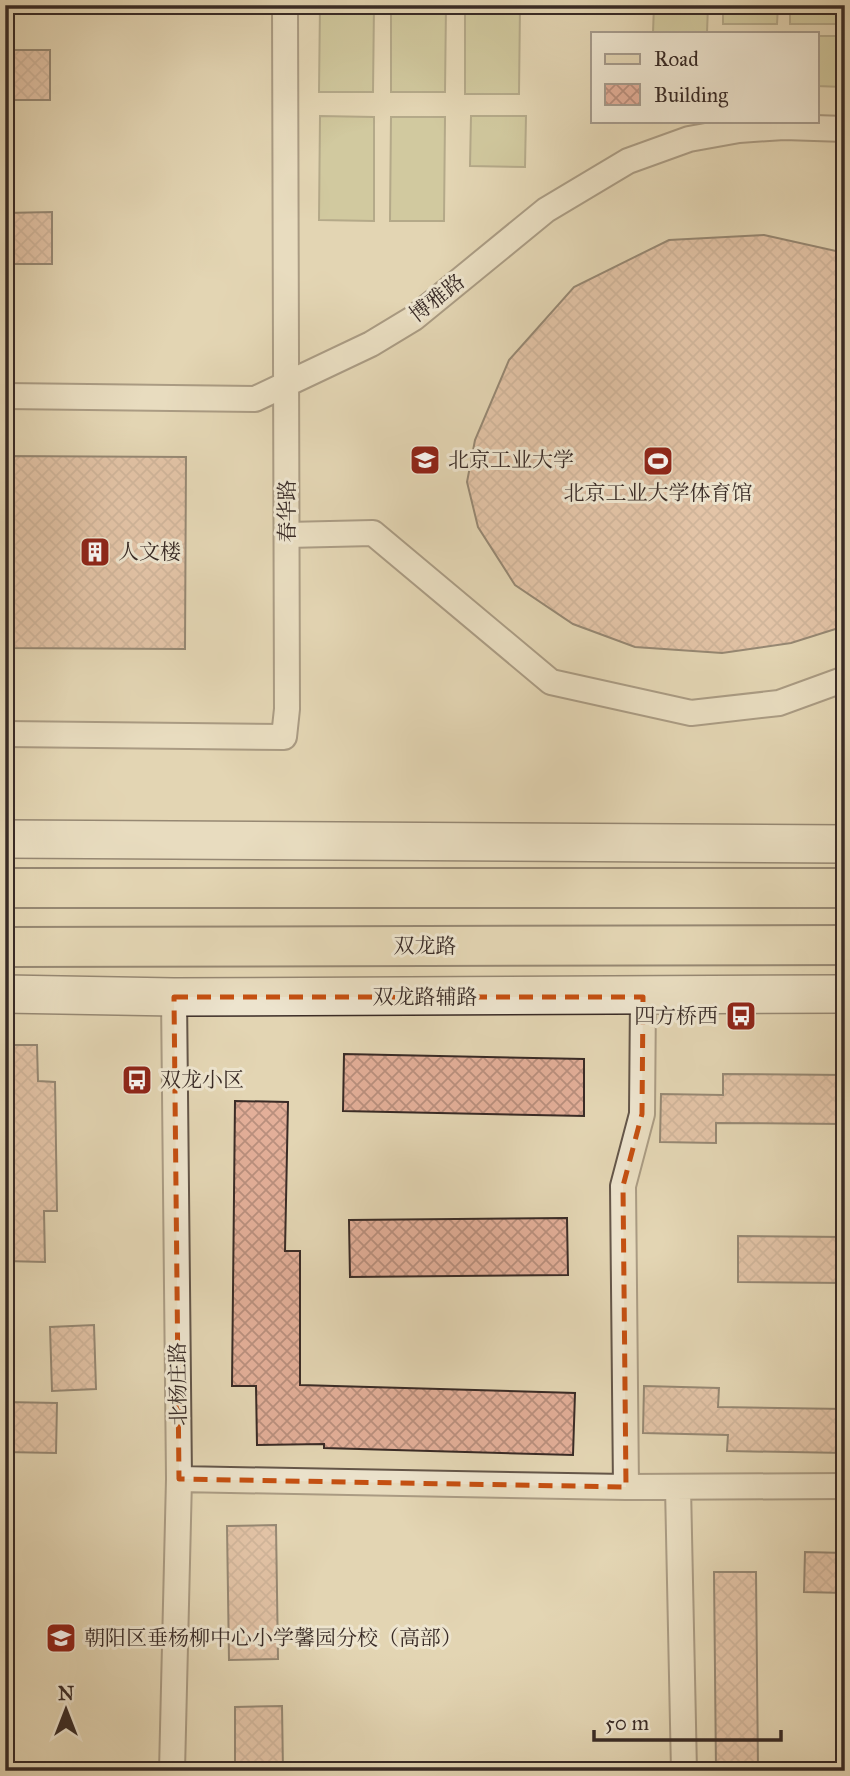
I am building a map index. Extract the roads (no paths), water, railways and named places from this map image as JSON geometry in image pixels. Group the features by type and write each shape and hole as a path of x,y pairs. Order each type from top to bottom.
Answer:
{"main road":[{"path":"5,839 845,844"},
{"path":"5,888 845,888"},
{"name":"双龙路","path":"5,947 845,945"},
{"name":"双龙路辅路","path":"5,994 174,997 845,994"}],"street":[{"name":"春华路","path":"5,734 284,737 287,535 285,5"},
{"name":"博雅路","path":"5,396 255,399 371,344 414,318 546,210 628,161 689,139 739,130 806,127 845,129"},
{"path":"287,535 373,533 551,682 691,713 779,703 845,680"},
{"name":"北杨庄路","path":"172,1771 179,1479 174,997"},
{"path":"626,1487 623,1186 642,1114 643,997"},
{"path":"179,1479 626,1487 845,1486"},
{"path":"678,1487 684,1771"}],"place":[{"name":"北京工业大学","path":"425,460"},
{"name":"北京工业大学体育馆","path":"658,461"},
{"name":"人文楼","path":"95,552"},
{"name":"四方桥西","path":"741,1016"},
{"name":"双龙小区","path":"137,1080"},
{"name":"朝阳区垂杨柳中心小学馨园分校（高部）","path":"61,1638"}]}
